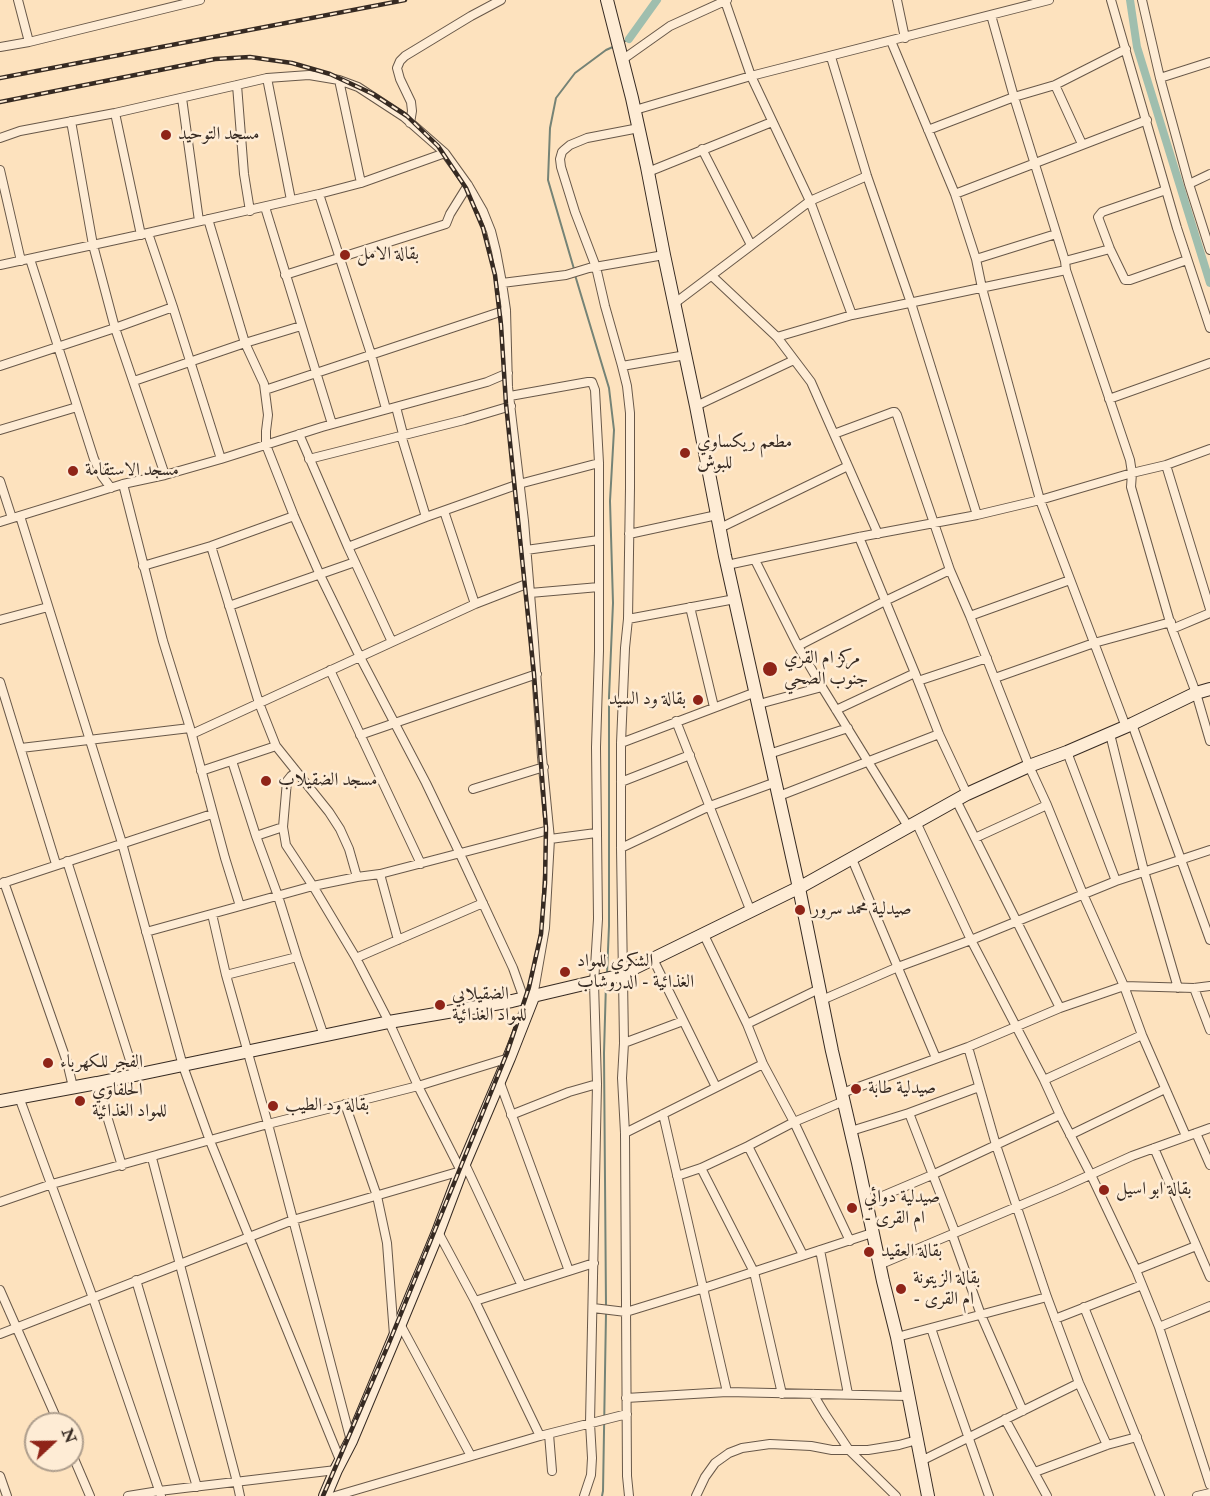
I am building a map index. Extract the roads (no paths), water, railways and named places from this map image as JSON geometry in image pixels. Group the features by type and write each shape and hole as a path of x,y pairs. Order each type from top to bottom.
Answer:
{"street":[{"path":"18,0 29,42"},
{"path":"410,123 411,102 397,68 400,61 471,16 501,0"},
{"path":"607,0 639,128 727,565 776,782 879,1265 897,1337 928,1496"},
{"path":"621,55 670,26 726,0 751,76 810,201 852,315"},
{"path":"897,0 905,38"},
{"path":"635,111 751,76 1049,0"},
{"path":"1111,0 1187,260 1210,328"},
{"path":"1142,0 1160,78 1210,250"},
{"path":"0,47 29,42 194,1"},
{"path":"991,15 1066,270 1130,460 1131,487 1172,625 1210,741"},
{"path":"891,41 955,194 976,259 1040,500 1210,940"},
{"path":"928,130 1014,97 1055,85 1126,50"},
{"path":"831,57 867,176 911,303 977,515"},
{"path":"1160,78 1210,62"},
{"path":"0,138 20,130 115,113 267,78 309,75 339,80 358,87 404,117 445,153 483,211 496,251 506,310 508,373 530,593 549,835 545,928 529,998 509,1058 351,1441 325,1496"},
{"path":"267,78 291,200"},
{"path":"339,80 361,183"},
{"path":"237,85 250,211"},
{"path":"1055,85 1082,144"},
{"path":"182,98 203,220 244,343 264,384 268,415 266,445 320,575 426,783 529,998"},
{"path":"115,113 145,234 173,307 221,459"},
{"path":"955,194 1147,120"},
{"path":"71,121 93,245 116,328 165,475"},
{"path":"648,171 772,122"},
{"path":"629,1496 624,1312 625,1133 622,1078 624,1043 620,975 621,743 628,619 630,413 622,366 560,159 562,152 570,145 587,138 639,128"},
{"path":"702,149 751,245"},
{"path":"0,265 319,194 361,183 445,153"},
{"path":"0,170 25,260 58,347 94,459 111,488"},
{"path":"1189,184 1210,174"},
{"path":"675,303 810,201 867,176"},
{"path":"285,275 446,224 468,185"},
{"path":"1166,190 1100,213 1098,218 1123,278 1127,280 1187,260"},
{"path":"319,194 371,354 386,409"},
{"path":"265,207 332,424"},
{"path":"976,259 1056,234"},
{"path":"1065,261 1110,249"},
{"path":"502,283 566,274 592,267 664,255"},
{"path":"777,337 852,315 1066,270"},
{"path":"712,276 777,337 811,382 878,534"},
{"path":"0,366 173,307"},
{"path":"265,390 506,310"},
{"path":"134,381 301,326"},
{"path":"622,366 686,355"},
{"path":"696,406 794,360"},
{"path":"1109,399 1210,363"},
{"path":"0,522 123,484 165,475 332,424 487,382 508,373"},
{"path":"510,396 592,382 595,390 599,540 596,747 597,1084 594,1183 596,1309 591,1475 584,1496"},
{"path":"396,406 426,517"},
{"path":"309,459 511,406"},
{"path":"0,430 77,407"},
{"path":"834,434 893,412 896,413 950,570 1029,766 1186,1136"},
{"path":"299,434 392,642"},
{"path":"727,565 977,515 1040,500 1210,451"},
{"path":"348,547 519,484 598,463"},
{"path":"995,678 1094,643 1172,625 1210,611 1166,465"},
{"path":"629,534 718,521 848,466"},
{"path":"0,481 16,517 48,607 90,740 122,843 183,1066 210,1141 338,1465"},
{"path":"123,484 163,641 240,906"},
{"path":"444,511 475,604"},
{"path":"143,566 210,546 294,516"},
{"path":"859,537 917,677 975,837 1060,1008"},
{"path":"526,550 599,540"},
{"path":"210,546 259,703 276,746 340,829 349,849 357,877"},
{"path":"755,560 798,646 822,687 868,761 913,826 1091,1175 1136,1270 1159,1327 1207,1466 1210,1485"},
{"path":"229,606 355,562"},
{"path":"798,646 950,570"},
{"path":"970,616 1070,580"},
{"path":"21,748 191,731 259,703 475,604 529,583"},
{"path":"530,593 599,587"},
{"path":"628,619 735,599"},
{"path":"0,620 48,607"},
{"path":"690,607 714,707"},
{"path":"836,710 917,677 987,658"},
{"path":"330,670 421,864"},
{"path":"360,735 537,674"},
{"path":"0,682 56,864"},
{"path":"621,743 714,707 822,687"},
{"path":"1,1098 19,1097 135,1076 389,1023 529,998 620,975 799,888 962,797 1029,766 1129,726 1210,688"},
{"path":"676,721 751,912"},
{"path":"769,754 848,728"},
{"path":"779,796 939,734"},
{"path":"1110,734 1144,871 1178,988"},
{"path":"201,771 276,746"},
{"path":"1068,752 1116,881"},
{"path":"621,782 690,755"},
{"path":"232,761 324,1036"},
{"path":"473,789 544,767"},
{"path":"297,772 287,781 283,827 286,845 356,958 418,1086 463,1168 522,1286"},
{"path":"621,848 710,806 776,782"},
{"path":"975,837 1047,805"},
{"path":"73,1087 67,1062 2,883 212,814"},
{"path":"256,836 283,827"},
{"path":"146,932 313,886 380,874 549,835 596,833"},
{"path":"747,1024 821,994 971,940 1116,881 1210,850"},
{"path":"852,859 936,1058"},
{"path":"67,861 135,1076"},
{"path":"380,874 398,940"},
{"path":"356,958 483,903"},
{"path":"212,914 226,975 351,1441"},
{"path":"704,934 747,1024 763,1065 794,1122 850,1241"},
{"path":"226,975 297,957"},
{"path":"653,959 716,1087"},
{"path":"677,1176 701,1168 748,1146 843,1097 1060,1008 1124,986 1194,988 1210,986"},
{"path":"1194,988 1210,1030"},
{"path":"624,1043 683,1021"},
{"path":"1044,1080 1142,1035"},
{"path":"968,1047 996,1145 1047,1297 1079,1383 1107,1445"},
{"path":"0,1202 52,1184 418,1086 509,1058"},
{"path":"625,1133 763,1065"},
{"path":"499,1080 569,1271"},
{"path":"97,1083 122,1166"},
{"path":"512,1115 569,1092 597,1084"},
{"path":"851,1131 909,1113 979,1087"},
{"path":"1070,1135 1165,1089"},
{"path":"19,1097 93,1298 160,1493"},
{"path":"345,1104 377,1196 387,1243 394,1338"},
{"path":"909,1113 954,1233 981,1315 1023,1411"},
{"path":"663,1114 727,1392"},
{"path":"866,1203 933,1175 1060,1115"},
{"path":"879,1265 1154,1148 1210,1128"},
{"path":"1196,1132 1210,1165"},
{"path":"748,1146 803,1255"},
{"path":"1154,1148 1210,1277"},
{"path":"152,1158 240,1496"},
{"path":"0,1334 292,1220 463,1168"},
{"path":"701,1168 754,1272 782,1394"},
{"path":"438,1232 544,1435 552,1471"},
{"path":"596,1309 624,1312 872,1233"},
{"path":"1136,1270 1196,1246"},
{"path":"820,1251 848,1394"},
{"path":"475,1301 594,1263"},
{"path":"136,1280 197,1487"},
{"path":"1055,1319 1142,1285"},
{"path":"0,1290 54,1412"},
{"path":"897,1337 1047,1297"},
{"path":"1159,1327 1210,1306"},
{"path":"1084,1307 1160,1496"},
{"path":"400,1324 471,1456"},
{"path":"931,1328 989,1496"},
{"path":"921,1461 1079,1383"},
{"path":"626,1398 727,1392 908,1395"},
{"path":"813,1394 849,1450 896,1496"},
{"path":"335,1496 544,1435 627,1414"},
{"path":"1005,1419 1047,1496"},
{"path":"1035,1472 1107,1445 1137,1437"},
{"path":"696,1496 705,1477 716,1463 729,1453 742,1448 770,1444 849,1450 885,1448 917,1440"},
{"path":"128,1496 237,1482 338,1465"},
{"path":"80,1472 90,1496"},
{"path":"0,1476 6,1496"},
{"path":"622,1496 627,1476"},
{"path":"1197,1496 1210,1493"}],"waterway":[{"path":"629,39 657,0"},
{"path":"1130,0 1137,47 1210,283"},
{"path":"623,42 629,39"},
{"path":"574,269 548,180 550,128 556,98 575,73 615,46"},
{"path":"575,275 609,388 614,430 610,501 613,603 609,697 607,974"},
{"path":"606,983 604,1053 606,1307"},
{"path":"602,1496 606,1313"}],"railway":[{"path":"0,78 405,0"},
{"path":"0,102 215,59 250,57 292,63 330,74 373,94 407,116 438,146 466,188 483,228 495,275 534,674 546,828 541,934 529,987 507,1053 389,1343 323,1496"}],"place":[{"name":"مسجد التوحيد","path":"166,135"},
{"name":"بقالة الامل","path":"345,255"},
{"name":"مطعم ريكساوي للبوش","path":"685,453"},
{"name":"مسجد الاستقامة","path":"73,471"},
{"name":"مركز ام القري جنوب الصحي","path":"770,669"},
{"name":"بقالة ود السيد","path":"698,700"},
{"name":"مسجد الضقيلاب","path":"266,781"},
{"name":"صيدلية محمد سرور","path":"800,910"},
{"name":"الشكري للمواد الغذائية - الدروشاب","path":"565,972"},
{"name":"الضقيلابي للمواد الغذائية","path":"440,1005"},
{"name":"الفجر للكهرباء","path":"48,1063"},
{"name":"صيدلية طابة","path":"856,1089"},
{"name":"الحلفاوي للمواد الغذائية","path":"80,1101"},
{"name":"بقالة ود الطيب","path":"273,1106"},
{"name":"بقالة ابو اسيل","path":"1104,1190"},
{"name":"صيدلية دوائي - ام القرى","path":"852,1208"},
{"name":"بقالة العقيد","path":"869,1252"},
{"name":"بقالة الزيتونة - ام القرى","path":"901,1289"}]}
